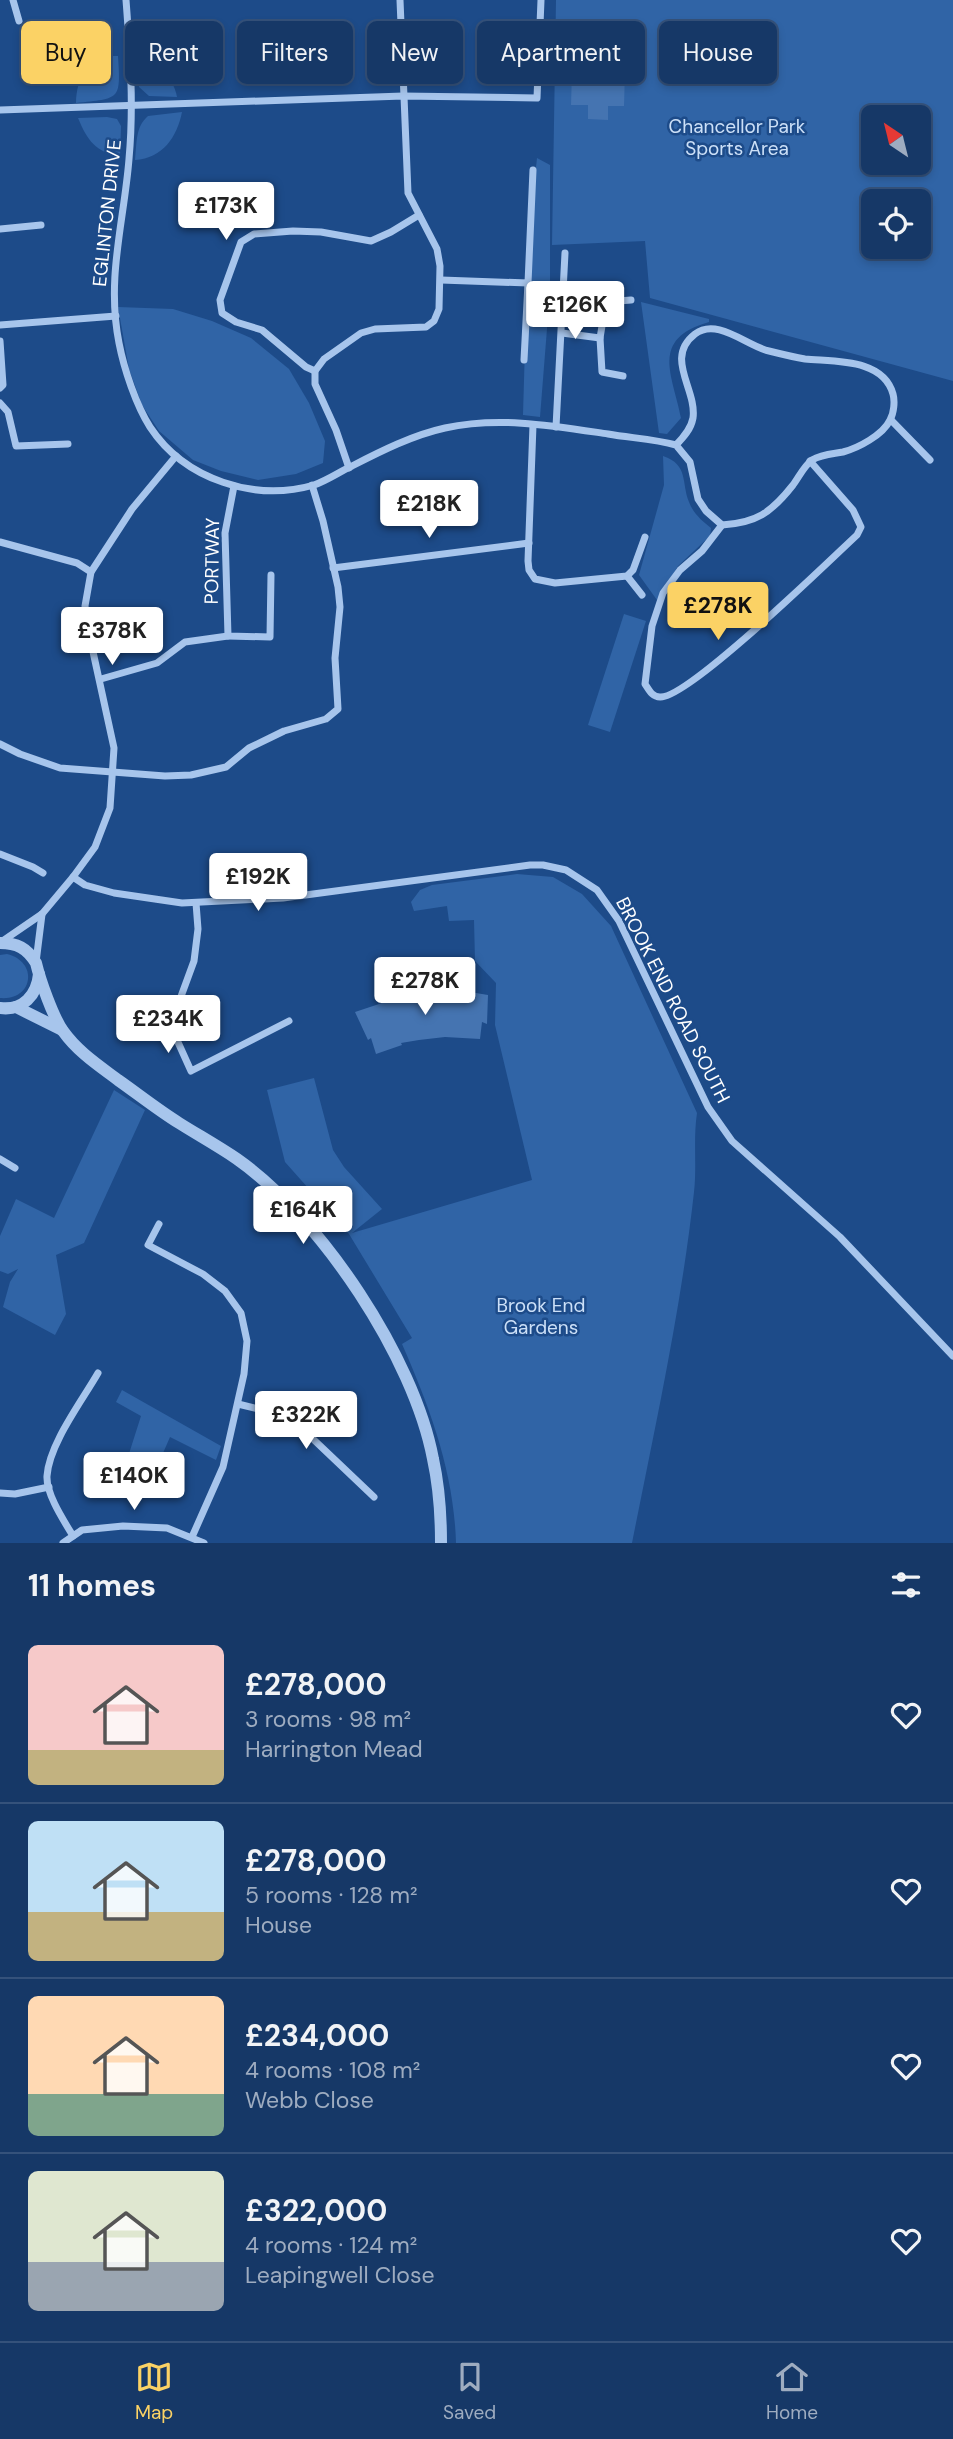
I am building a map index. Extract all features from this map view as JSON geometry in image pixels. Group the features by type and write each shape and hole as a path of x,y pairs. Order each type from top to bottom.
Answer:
{"street":[{"path":"13,0 19,21"},
{"name":"EGLINTON DRIVE","path":"126,0 133,107 129,162 115,257 113,286 116,316 119,343 131,384 150,427 176,456 200,472 234,486 265,491 312,485 412,438 445,428 478,424 556,427 676,445"},
{"path":"349,468 316,384 315,371 324,359 361,333 375,328 426,327 434,321 439,309 441,280 437,249 408,193 397,0"},
{"path":"0,110 403,96 537,98 541,0"},
{"path":"524,359 533,170"},
{"path":"315,371 306,367 262,330 236,322 222,313 220,300 241,242 254,234 293,231 321,232 371,241 419,215"},
{"path":"0,229 40,226"},
{"path":"556,427 565,253"},
{"path":"441,280 528,283"},
{"path":"623,376 602,372 600,338 606,302 631,300"},
{"path":"0,325 116,316"},
{"path":"703,329 728,333 767,351 806,359 853,363 872,370 891,387 894,399 891,420 883,429 867,441 844,452 822,455 810,461 791,488 759,517 746,523 722,524 706,511 698,499 690,462 676,445 693,420 693,410 681,371 681,358 693,335 703,329"},
{"path":"562,333 600,338"},
{"path":"0,341 3,385 0,388"},
{"path":"0,403 8,412 16,446 68,444"},
{"path":"891,420 930,460"},
{"path":"533,425 529,570 535,579 544,582 627,576 633,570 645,537"},
{"path":"0,943 42,914 73,877 95,847 110,808 114,748 85,606 91,572 132,509 176,456"},
{"path":"722,524 702,551 680,569 663,593 652,626 645,684 658,698 697,677 755,631 857,535 862,527 853,510 810,461"},
{"path":"0,744 52,766 165,776 191,775 226,767 249,748 284,732 326,719 338,709 335,659 340,607 323,521 312,485"},
{"name":"PORTWAY","path":"228,636 225,533 234,486"},
{"path":"0,542 77,563 91,572"},
{"path":"333,568 529,543"},
{"path":"101,680 157,663 185,642 228,636 270,637 271,575"},
{"path":"627,576 642,595"},
{"path":"0,854 43,873"},
{"name":"BROOK END ROAD SOUTH","path":"73,877 85,885 114,893 182,904 283,898 530,865 554,867 581,878 597,890 619,921 708,1107 732,1141 841,1237 953,1356"},
{"path":"196,903 198,929 194,961 172,1021 191,1071 289,1021"},
{"path":"0,1008 16,1007 26,1002 38,984 42,914"},
{"path":"0,943 21,946 37,968 62,1030 83,1054 176,1121 237,1158 265,1181 302,1218 341,1266 388,1343 419,1412 433,1457 439,1493 441,1543"},
{"path":"16,1007 62,1030"},
{"path":"0,1158 15,1168"},
{"path":"159,1224 148,1245 203,1274 225,1291 241,1313 247,1340 238,1404 223,1467 192,1537"},
{"path":"73,1536 56,1507 46,1478 55,1448 98,1373"},
{"path":"238,1404 280,1414 293,1420 373,1497"},
{"path":"0,1493 15,1494 50,1487"},
{"path":"63,1543 82,1530 122,1526 167,1528 204,1543"}],"green space":[{"name":"Chancellor Park Sports Area","path":"556,0 953,0 953,381 650,298 645,241 552,245 555,84 645,84 645,21 556,21"},
{"path":"111,56 118,56 119,82 115,94 102,100 76,103 79,84 111,84"},
{"path":"139,84 173,84 177,97 149,96"},
{"path":"182,112 167,145 153,155 135,160 139,131 144,120 148,116"},
{"path":"78,118 117,119 121,126 120,158 93,144"},
{"path":"537,158 550,165 550,291 540,417 523,415 528,243"},
{"path":"641,302 709,319 709,322 690,329 678,338 672,349 671,373 681,418 667,434 659,433"},
{"path":"118,307 173,309 212,321 251,338 289,369 309,403 325,441 323,463 296,474 258,480 221,471 193,460 159,431 142,405 129,369"},
{"path":"663,456 681,469 691,506 711,528 710,536 678,566 657,600 639,575 664,485"},
{"path":"624,614 646,621 610,732 588,725"},
{"name":"Brook End Gardens","path":"517,874 553,877 582,894 611,926 697,1113 694,1192 682,1280 632,1543 456,1543 451,1491 439,1441 402,1344 412,1338 349,1234 285,1162 267,1090 314,1078 333,1150 344,1167 382,1209 352,1233 532,1180 495,1025 496,983 475,961 474,920 449,921 447,906 414,911 411,902 420,890 432,885"},
{"path":"7,954 24,965 28,980 20,994 0,998 0,955"},
{"path":"114,1090 145,1110 84,1243 56,1255 66,1314 55,1335 3,1307 10,1282 18,1269 8,1274 0,1271 0,1236 16,1199 54,1218"},
{"path":"122,1390 221,1446 216,1460 170,1437 157,1467 127,1460 141,1416 116,1402"}],"building":[{"path":"572,84 625,84 624,106 608,106 608,120 588,119 588,105 571,105"},
{"path":"451,984 451,988 470,989 470,992 488,995 487,1024 482,1022 480,1039 445,1037 419,1040 401,1043 402,1045 376,1054 371,1038 368,1040 355,1012 400,997 399,994 419,990 419,987"}]}
